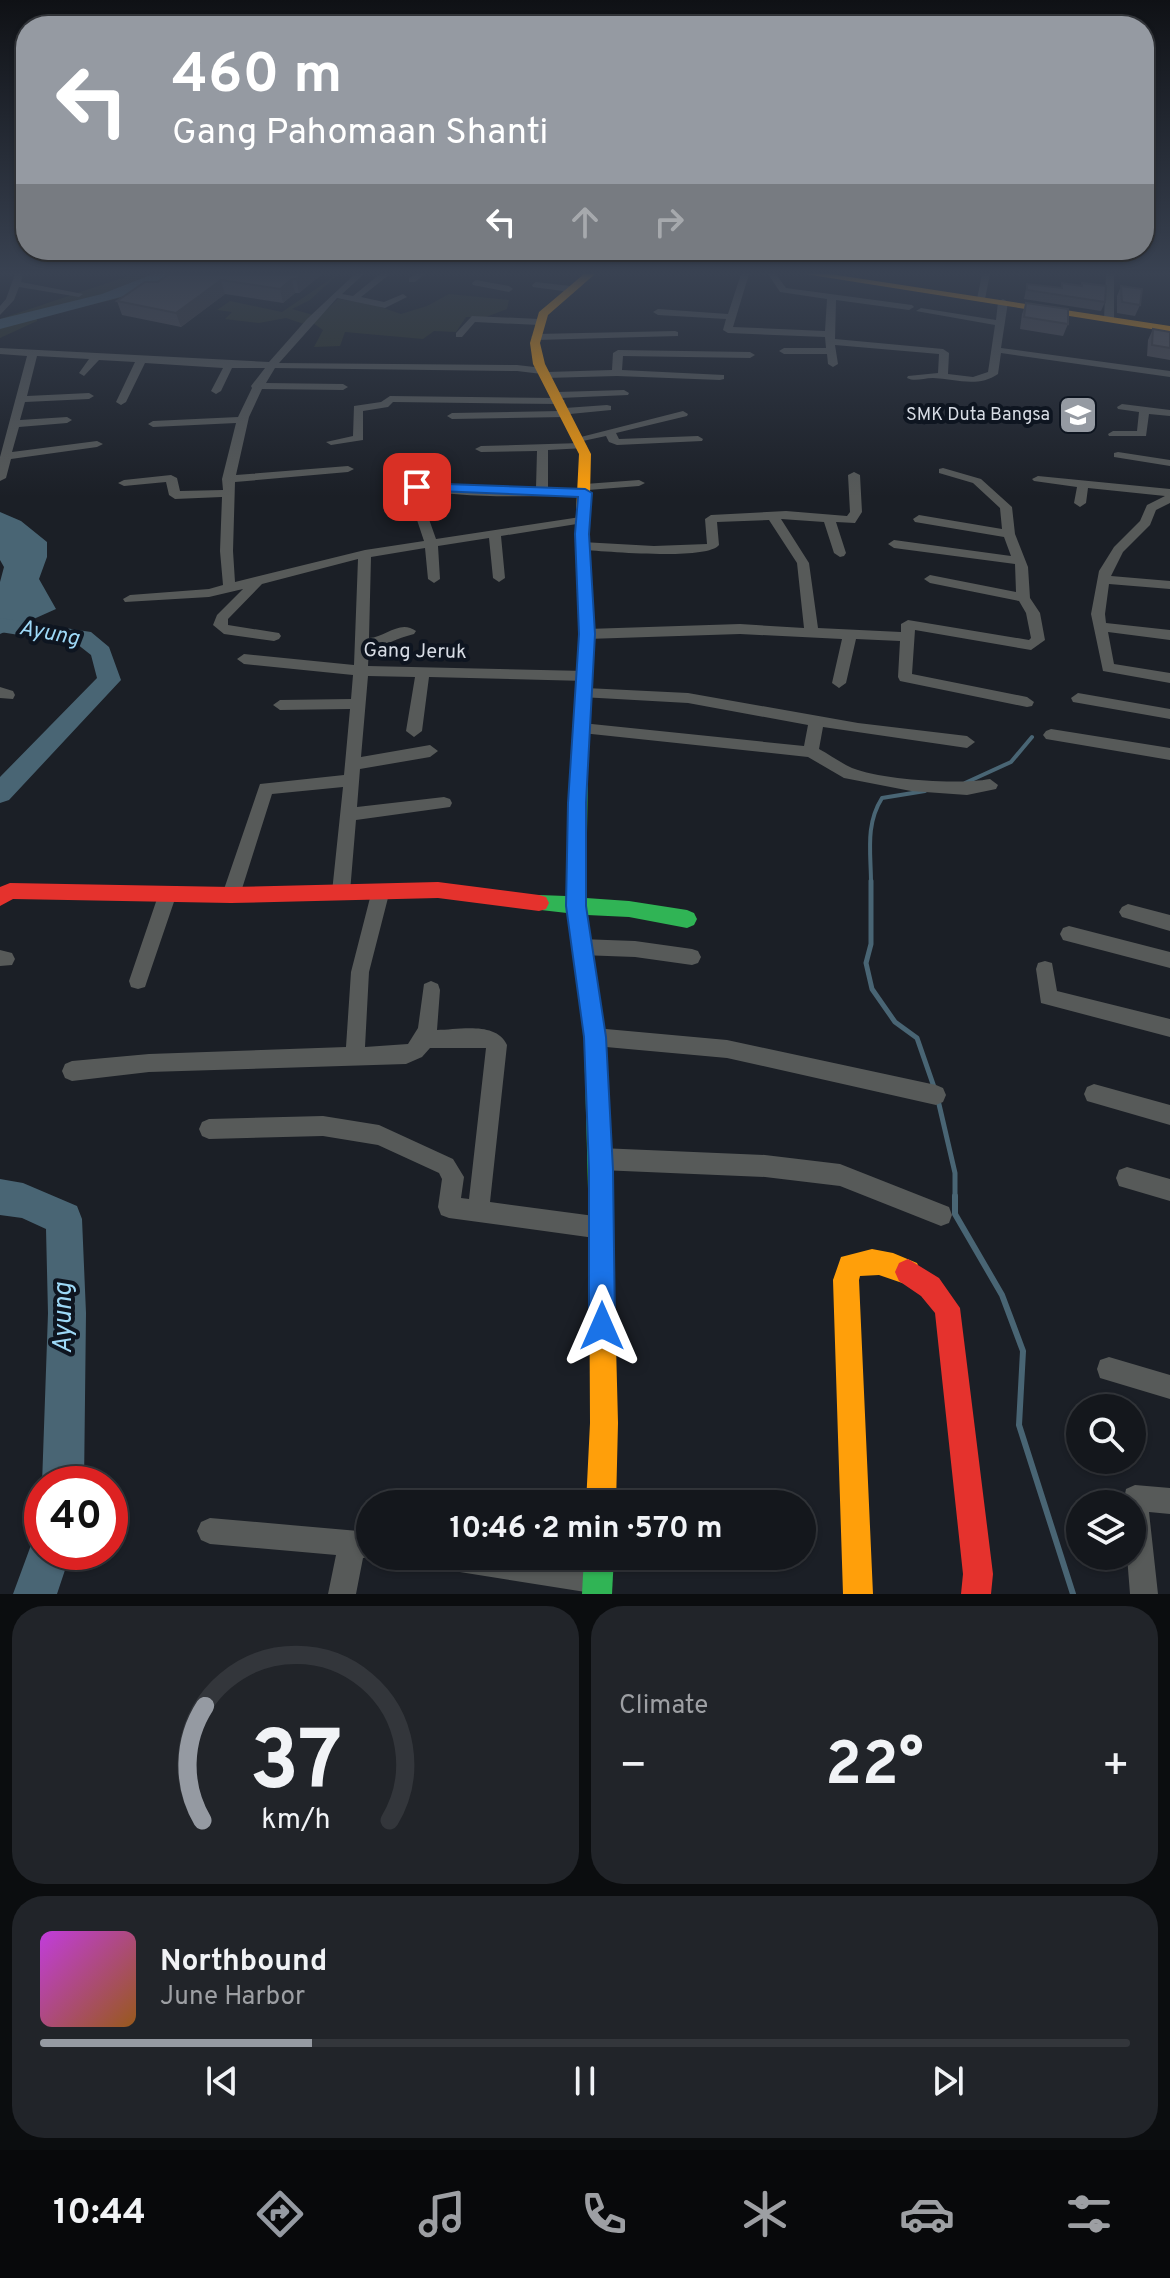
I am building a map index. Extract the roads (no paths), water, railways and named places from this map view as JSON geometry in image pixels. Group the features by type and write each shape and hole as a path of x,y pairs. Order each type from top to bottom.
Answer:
{"main road":[{"path":"540,348 543,370 585,454 582,546 587,634 577,803 576,906 595,1037 602,1228 602,1490"},
{"path":"0,898 10,891 231,895 380,894 438,890 629,909 687,919"},
{"path":"858,1594 846,1280 850,1266 863,1262 885,1263 905,1271 935,1291 947,1308 977,1559 976,1594"}],"street":[{"path":"230,588 228,486 241,420 256,386 285,348"},
{"path":"617,373 618,348"},
{"path":"784,351 797,348"},
{"path":"831,348 833,364"},
{"path":"908,348 944,353 943,377"},
{"path":"912,378 921,375 971,381 987,378 994,373 998,350 1170,374"},
{"path":"0,351 229,365 517,368 617,373 702,382 720,377"},
{"path":"0,478 33,352"},
{"path":"618,353 750,355"},
{"path":"84,373 97,356"},
{"path":"121,402 142,359"},
{"path":"1072,360 1075,370 1082,372 1170,385"},
{"path":"216,391 229,365"},
{"path":"256,386 343,387"},
{"path":"452,416 562,405 624,393"},
{"path":"20,399 89,396"},
{"path":"331,442 359,438 358,408 384,405 390,399 607,408"},
{"path":"1122,407 1170,413"},
{"path":"1113,434 1142,434 1144,410"},
{"path":"481,449 580,442 683,414"},
{"path":"15,424 67,420"},
{"path":"153,424 241,420"},
{"path":"610,433 613,440 619,442 698,439"},
{"path":"7,456 97,444"},
{"path":"542,493 543,447"},
{"path":"1118,455 1170,463"},
{"path":"124,483 171,478 175,495 348,469"},
{"path":"587,634 740,629 850,635 906,631 1036,644 1033,613 1023,598 1020,561 1009,534 1007,510 977,481 943,471"},
{"path":"582,546 654,550 710,548 713,545 709,520 773,516 849,521 855,518 854,475"},
{"path":"408,476 412,485 432,489 542,493 639,483"},
{"path":"1038,479 1083,482 1170,496"},
{"path":"1080,503 1083,482"},
{"path":"1170,496 1151,508 1146,522 1108,563 1100,595 1100,627 1108,668 1170,678"},
{"path":"418,505 431,542 434,579"},
{"path":"773,516 803,563 812,633"},
{"path":"130,599 169,598 230,588 365,554 583,519"},
{"path":"829,519 840,553"},
{"path":"919,519 1009,534"},
{"path":"495,532 499,578"},
{"path":"894,544 1020,561"},
{"path":"341,892 363,643 365,554"},
{"path":"930,579 1023,598"},
{"path":"1105,580 1170,585"},
{"path":"257,582 222,618 220,625 224,629 274,636"},
{"path":"1100,627 1170,635"},
{"path":"363,643 383,642 397,632 409,631"},
{"path":"906,631 906,680 1027,702"},
{"path":"839,683 850,635"},
{"name":"Gang Jeruk","path":"244,659 361,671 423,672 586,684 967,742"},
{"path":"414,731 423,672"},
{"path":"1078,698 1170,714"},
{"path":"280,705 358,704"},
{"path":"811,752 816,721"},
{"path":"582,728 811,752 850,774 867,778 950,789 990,785"},
{"path":"1051,735 1170,754"},
{"path":"231,895 266,788 350,772 430,751"},
{"path":"347,815 444,803"},
{"path":"138,981 168,893"},
{"path":"355,1055 360,972 380,894"},
{"path":"1128,912 1170,923"},
{"path":"1069,934 1170,960"},
{"path":"580,947 635,949 692,957"},
{"path":"1045,969 1047,996 1170,1028"},
{"path":"72,1071 149,1063 406,1055 416,1051 426,1039 431,990"},
{"path":"595,1037 727,1049 936,1095"},
{"path":"426,1039 495,1041 478,1211"},
{"path":"1094,1094 1170,1115"},
{"path":"209,1129 323,1126 379,1135 446,1166 453,1177 449,1207 602,1228"},
{"path":"600,1159 765,1166 840,1175 941,1215"},
{"path":"1127,1178 1170,1190"},
{"path":"1109,1369 1170,1387"},
{"path":"1144,1594 1135,1498 1170,1501"},
{"path":"210,1531 356,1544"},
{"path":"342,1594 356,1557"},
{"path":"546,1570 598,1577"}],"water":[{"path":"0,512 21,521 47,542 47,557 39,579 56,609 0,634 0,582 4,567 0,560"}],"waterway":[{"name":"Ayung","path":"0,625 83,637 101,652 109,680 0,793"},
{"path":"965,783 1011,762 1032,737"},
{"path":"871,883 871,829 882,798 925,791"},
{"path":"871,883 871,944 866,963 872,989 895,1022 917,1038 934,1087"},
{"path":"938,1100 955,1173 955,1214 1002,1295 1023,1351 1019,1425 1073,1594"},
{"name":"Ayung","path":"0,1197 23,1201 64,1219 67,1313 63,1466"},
{"name":"Ayung","path":"35,1594 43,1570"}],"place":[{"name":"SMK Duta Bangsa","path":"1078,415"}]}
